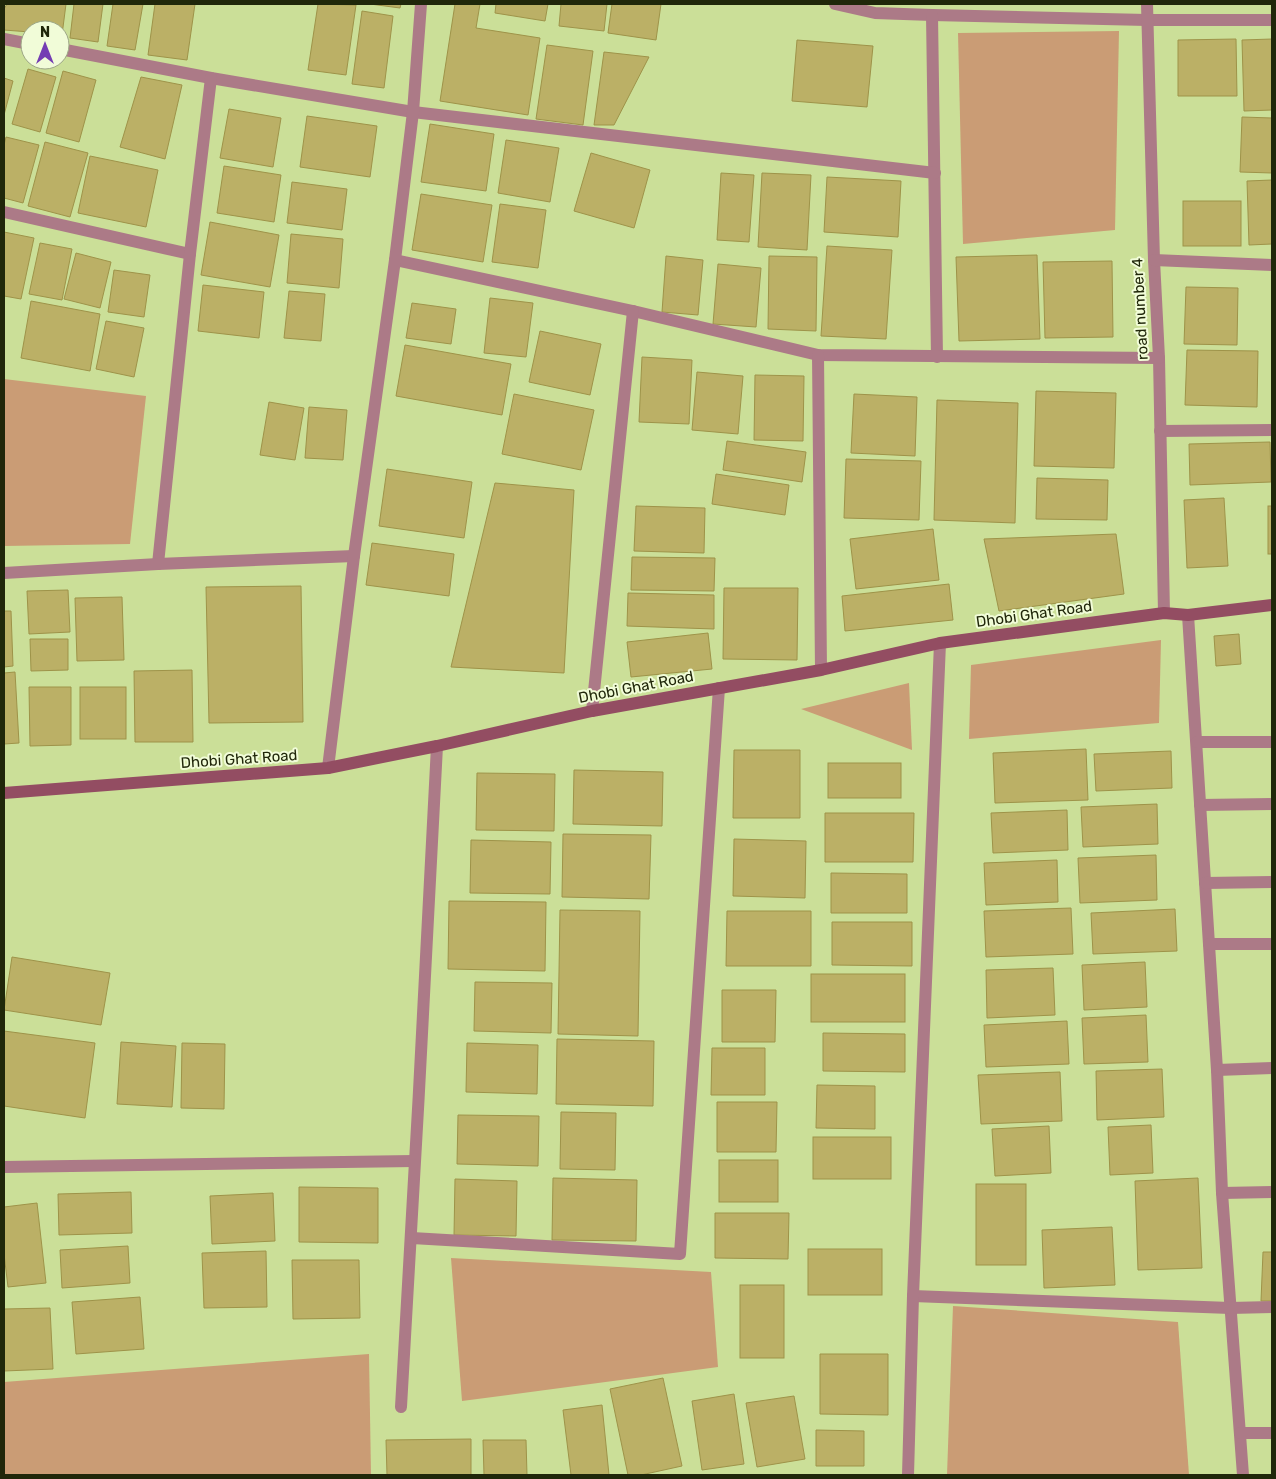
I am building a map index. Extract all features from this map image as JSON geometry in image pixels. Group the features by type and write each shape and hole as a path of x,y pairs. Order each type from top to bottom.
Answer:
{"main road":[{"name":"Dhobi Ghat Road","path":"4,793 328,768 592,712 821,670 940,642 1164,613 1188,615 1272,605"}],"street":[{"path":"328,768 354,556 395,260 413,112 421,4"},
{"path":"835,4 932,15 1147,20 1272,20"},
{"name":"road number 4","path":"1147,4 1154,260 1159,358 1164,613"},
{"path":"932,15 937,357"},
{"path":"4,39 20,42"},
{"path":"70,51 212,78 413,112 935,173"},
{"path":"158,564 190,254 212,78"},
{"path":"4,212 190,254"},
{"path":"395,260 632,311 818,355 1159,358"},
{"path":"1154,260 1272,265"},
{"path":"592,712 632,311"},
{"path":"818,355 821,670"},
{"path":"1160,431 1272,430"},
{"path":"4,573 158,564 354,556"},
{"path":"1188,615 1209,944 1222,1193 1243,1475"},
{"path":"908,1475 913,1296 940,642"},
{"path":"412,1238 680,1254 719,688"},
{"path":"1196,742 1272,742"},
{"path":"401,1407 412,1238 414,1161 437,746"},
{"path":"1200,805 1272,804"},
{"path":"1205,883 1272,882"},
{"path":"1209,944 1272,944"},
{"path":"1216,1070 1272,1068"},
{"path":"4,1167 414,1161"},
{"path":"1222,1193 1272,1192"},
{"path":"913,1296 1230,1308 1272,1307"},
{"path":"1240,1433 1272,1433"}],"shaded area":[{"path":"1119,31 1115,230 963,244 958,33"},
{"path":"4,379 146,396 130,544 4,546"},
{"path":"1161,640 1159,723 969,739 971,665"},
{"path":"909,683 912,750 801,709"},
{"path":"451,1258 711,1272 718,1367 462,1401"},
{"path":"953,1306 1178,1322 1189,1475 947,1475"},
{"path":"369,1354 371,1475 4,1475 4,1382"}],"building":[{"path":"7,4 66,4 64,20 20,20 20,31 4,30 4,9"},
{"path":"74,4 103,4 98,42 70,38"},
{"path":"113,4 143,4 135,50 107,46"},
{"path":"155,4 195,4 187,60 148,55"},
{"path":"318,4 356,5 346,75 308,70"},
{"path":"370,4 401,4 400,8"},
{"path":"455,4 480,4 476,28 540,38 528,115 440,101"},
{"path":"496,4 548,4 545,21 495,13"},
{"path":"561,4 607,4 604,31 559,26"},
{"path":"612,4 661,4 656,40 608,33"},
{"path":"362,11 393,16 384,88 352,84"},
{"path":"1236,39 1237,96 1178,96 1178,40"},
{"path":"1272,39 1272,110 1244,111 1242,40"},
{"path":"797,40 873,46 867,107 792,101"},
{"path":"547,45 593,51 583,125 536,119"},
{"path":"604,52 649,57 614,125 594,125"},
{"path":"28,70 56,77 40,132 12,124"},
{"path":"63,71 96,80 79,142 46,133"},
{"path":"141,77 182,85 165,159 120,147"},
{"path":"4,78 13,81 4,115"},
{"path":"229,109 281,118 273,167 220,158"},
{"path":"307,116 377,126 370,177 300,167"},
{"path":"1242,117 1272,118 1272,173 1240,172"},
{"path":"430,124 494,134 486,191 421,182"},
{"path":"6,137 39,145 23,203 4,198 4,145"},
{"path":"506,140 559,148 550,202 498,193"},
{"path":"45,142 88,153 70,217 28,206"},
{"path":"591,153 650,170 634,228 574,211"},
{"path":"90,156 158,170 146,227 78,213"},
{"path":"224,166 281,175 274,222 217,213"},
{"path":"721,173 754,175 749,242 717,240"},
{"path":"762,173 811,175 807,250 758,247"},
{"path":"827,177 901,181 898,237 824,232"},
{"path":"1272,180 1272,244 1249,245 1247,181"},
{"path":"292,182 347,189 342,230 287,223"},
{"path":"421,194 492,205 483,262 412,250"},
{"path":"1183,201 1241,201 1241,246 1183,246"},
{"path":"500,204 546,210 538,268 492,262"},
{"path":"210,222 279,235 270,287 201,275"},
{"path":"4,232 34,238 21,299 4,296"},
{"path":"291,234 343,239 339,288 287,283"},
{"path":"40,243 72,249 62,300 29,294"},
{"path":"827,246 892,250 886,339 821,336"},
{"path":"76,253 111,262 100,308 64,299"},
{"path":"1037,255 1040,339 959,341 956,257"},
{"path":"666,256 703,260 698,315 662,312"},
{"path":"769,256 817,257 816,331 768,329"},
{"path":"1112,261 1113,337 1045,338 1043,262"},
{"path":"718,264 761,268 756,327 713,324"},
{"path":"114,270 150,275 144,317 108,312"},
{"path":"203,285 264,292 259,338 198,331"},
{"path":"1186,287 1238,288 1237,345 1184,344"},
{"path":"289,291 325,294 321,341 284,338"},
{"path":"490,298 533,303 526,357 484,353"},
{"path":"31,301 100,314 90,371 21,358"},
{"path":"412,303 456,309 451,344 406,338"},
{"path":"106,321 144,328 134,377 96,369"},
{"path":"540,331 601,344 590,395 529,382"},
{"path":"405,345 511,364 502,415 396,396"},
{"path":"1187,350 1258,351 1257,407 1185,405"},
{"path":"642,357 692,360 689,424 639,422"},
{"path":"697,372 743,376 738,434 692,430"},
{"path":"755,375 804,376 803,441 754,440"},
{"path":"1036,391 1116,393 1114,468 1034,466"},
{"path":"514,394 594,410 581,470 502,454"},
{"path":"854,394 917,397 915,456 851,453"},
{"path":"937,400 1018,403 1015,523 934,520"},
{"path":"269,402 304,408 295,460 260,455"},
{"path":"309,407 347,410 343,460 305,458"},
{"path":"727,441 806,452 802,482 723,470"},
{"path":"1270,442 1271,482 1190,485 1189,444"},
{"path":"846,459 921,461 919,520 844,518"},
{"path":"387,469 472,482 464,538 379,526"},
{"path":"716,474 789,485 785,515 712,504"},
{"path":"1037,478 1108,480 1107,520 1036,519"},
{"path":"495,483 574,490 564,673 451,667"},
{"path":"1224,498 1228,566 1187,568 1184,500"},
{"path":"636,506 705,508 704,553 634,551"},
{"path":"1268,506 1272,506 1272,554 1268,554"},
{"path":"933,529 939,580 856,589 850,539"},
{"path":"1116,534 1124,594 999,611 984,539"},
{"path":"372,543 454,554 449,596 366,585"},
{"path":"632,557 715,558 714,591 631,590"},
{"path":"949,584 953,620 845,631 842,596"},
{"path":"301,586 303,722 209,723 206,587"},
{"path":"724,588 798,588 797,660 723,659"},
{"path":"68,590 70,632 29,634 27,591"},
{"path":"628,593 714,595 714,629 627,626"},
{"path":"122,597 124,660 77,661 75,598"},
{"path":"4,611 11,611 13,666 4,667"},
{"path":"708,633 712,669 631,677 627,642"},
{"path":"1239,634 1241,664 1216,666 1214,636"},
{"path":"30,639 68,639 68,670 31,671"},
{"path":"192,670 193,742 135,742 134,671"},
{"path":"15,672 19,743 4,744 4,673"},
{"path":"29,687 71,687 71,745 30,746"},
{"path":"80,687 126,687 126,739 80,739"},
{"path":"1086,749 1088,800 995,803 993,753"},
{"path":"734,750 800,750 800,818 733,818"},
{"path":"1171,751 1172,788 1096,791 1094,754"},
{"path":"828,763 901,763 901,798 828,798"},
{"path":"574,770 663,772 662,826 573,824"},
{"path":"477,773 555,774 554,831 476,830"},
{"path":"1157,804 1158,844 1083,847 1081,807"},
{"path":"1067,810 1068,850 993,853 991,813"},
{"path":"825,813 914,813 913,862 825,862"},
{"path":"563,834 651,835 649,899 562,897"},
{"path":"734,839 806,841 805,898 733,896"},
{"path":"471,840 551,842 550,894 470,893"},
{"path":"1156,855 1157,900 1080,903 1078,858"},
{"path":"1057,860 1058,902 986,905 984,863"},
{"path":"831,873 907,874 907,913 831,913"},
{"path":"449,901 546,902 545,971 448,969"},
{"path":"1071,908 1073,954 986,957 984,911"},
{"path":"1175,909 1177,951 1093,954 1091,913"},
{"path":"560,910 640,911 638,1036 558,1034"},
{"path":"727,911 811,911 811,966 726,966"},
{"path":"832,922 912,922 912,966 832,965"},
{"path":"12,957 110,973 101,1025 4,1010"},
{"path":"1145,962 1147,1007 1084,1010 1082,965"},
{"path":"1053,968 1055,1015 987,1018 986,970"},
{"path":"811,974 905,974 905,1022 811,1022"},
{"path":"475,982 552,983 551,1033 474,1031"},
{"path":"722,990 776,990 775,1042 722,1042"},
{"path":"1146,1015 1148,1062 1084,1064 1082,1018"},
{"path":"1067,1021 1069,1064 986,1067 984,1025"},
{"path":"4,1031 95,1043 85,1118 4,1106"},
{"path":"823,1033 905,1034 905,1072 823,1071"},
{"path":"557,1039 654,1041 653,1106 556,1104"},
{"path":"121,1042 176,1046 172,1107 117,1104"},
{"path":"182,1043 225,1044 224,1109 181,1108"},
{"path":"467,1043 538,1045 537,1094 466,1092"},
{"path":"712,1048 765,1048 765,1095 711,1095"},
{"path":"1162,1069 1164,1117 1097,1120 1096,1071"},
{"path":"1060,1072 1062,1121 981,1124 978,1075"},
{"path":"817,1085 875,1086 875,1129 816,1128"},
{"path":"717,1102 777,1102 776,1152 717,1152"},
{"path":"561,1112 616,1113 615,1170 560,1169"},
{"path":"458,1115 539,1116 538,1166 457,1164"},
{"path":"1151,1125 1153,1173 1110,1175 1108,1127"},
{"path":"1049,1126 1051,1173 995,1176 992,1129"},
{"path":"813,1137 891,1137 891,1179 813,1179"},
{"path":"719,1160 778,1160 778,1202 719,1202"},
{"path":"553,1178 637,1180 636,1241 552,1240"},
{"path":"1198,1178 1202,1268 1138,1270 1135,1181"},
{"path":"455,1179 517,1181 516,1236 454,1235"},
{"path":"976,1184 1026,1184 1026,1265 976,1265"},
{"path":"299,1187 378,1188 378,1243 299,1242"},
{"path":"131,1192 132,1233 59,1235 58,1194"},
{"path":"273,1193 275,1241 212,1244 210,1196"},
{"path":"37,1203 46,1283 8,1287 4,1254 4,1207"},
{"path":"715,1213 789,1213 788,1259 715,1258"},
{"path":"1112,1227 1115,1285 1044,1288 1042,1230"},
{"path":"128,1246 130,1283 62,1288 60,1250"},
{"path":"808,1249 882,1249 882,1295 808,1295"},
{"path":"266,1251 267,1307 204,1308 202,1253"},
{"path":"1263,1252 1272,1252 1272,1301 1261,1301"},
{"path":"292,1260 359,1260 360,1318 293,1319"},
{"path":"740,1285 784,1285 784,1358 740,1358"},
{"path":"140,1297 144,1349 76,1354 72,1302"},
{"path":"50,1308 53,1369 4,1371 4,1309"},
{"path":"820,1354 888,1354 888,1415 820,1414"},
{"path":"663,1378 682,1466 641,1475 628,1475 610,1389"},
{"path":"734,1394 744,1464 702,1470 692,1401"},
{"path":"794,1396 805,1459 757,1467 746,1403"},
{"path":"602,1405 609,1475 571,1475 563,1410"},
{"path":"816,1430 864,1431 864,1466 816,1466"},
{"path":"471,1439 471,1475 387,1475 386,1440"},
{"path":"483,1440 526,1440 527,1475 484,1475"}]}
